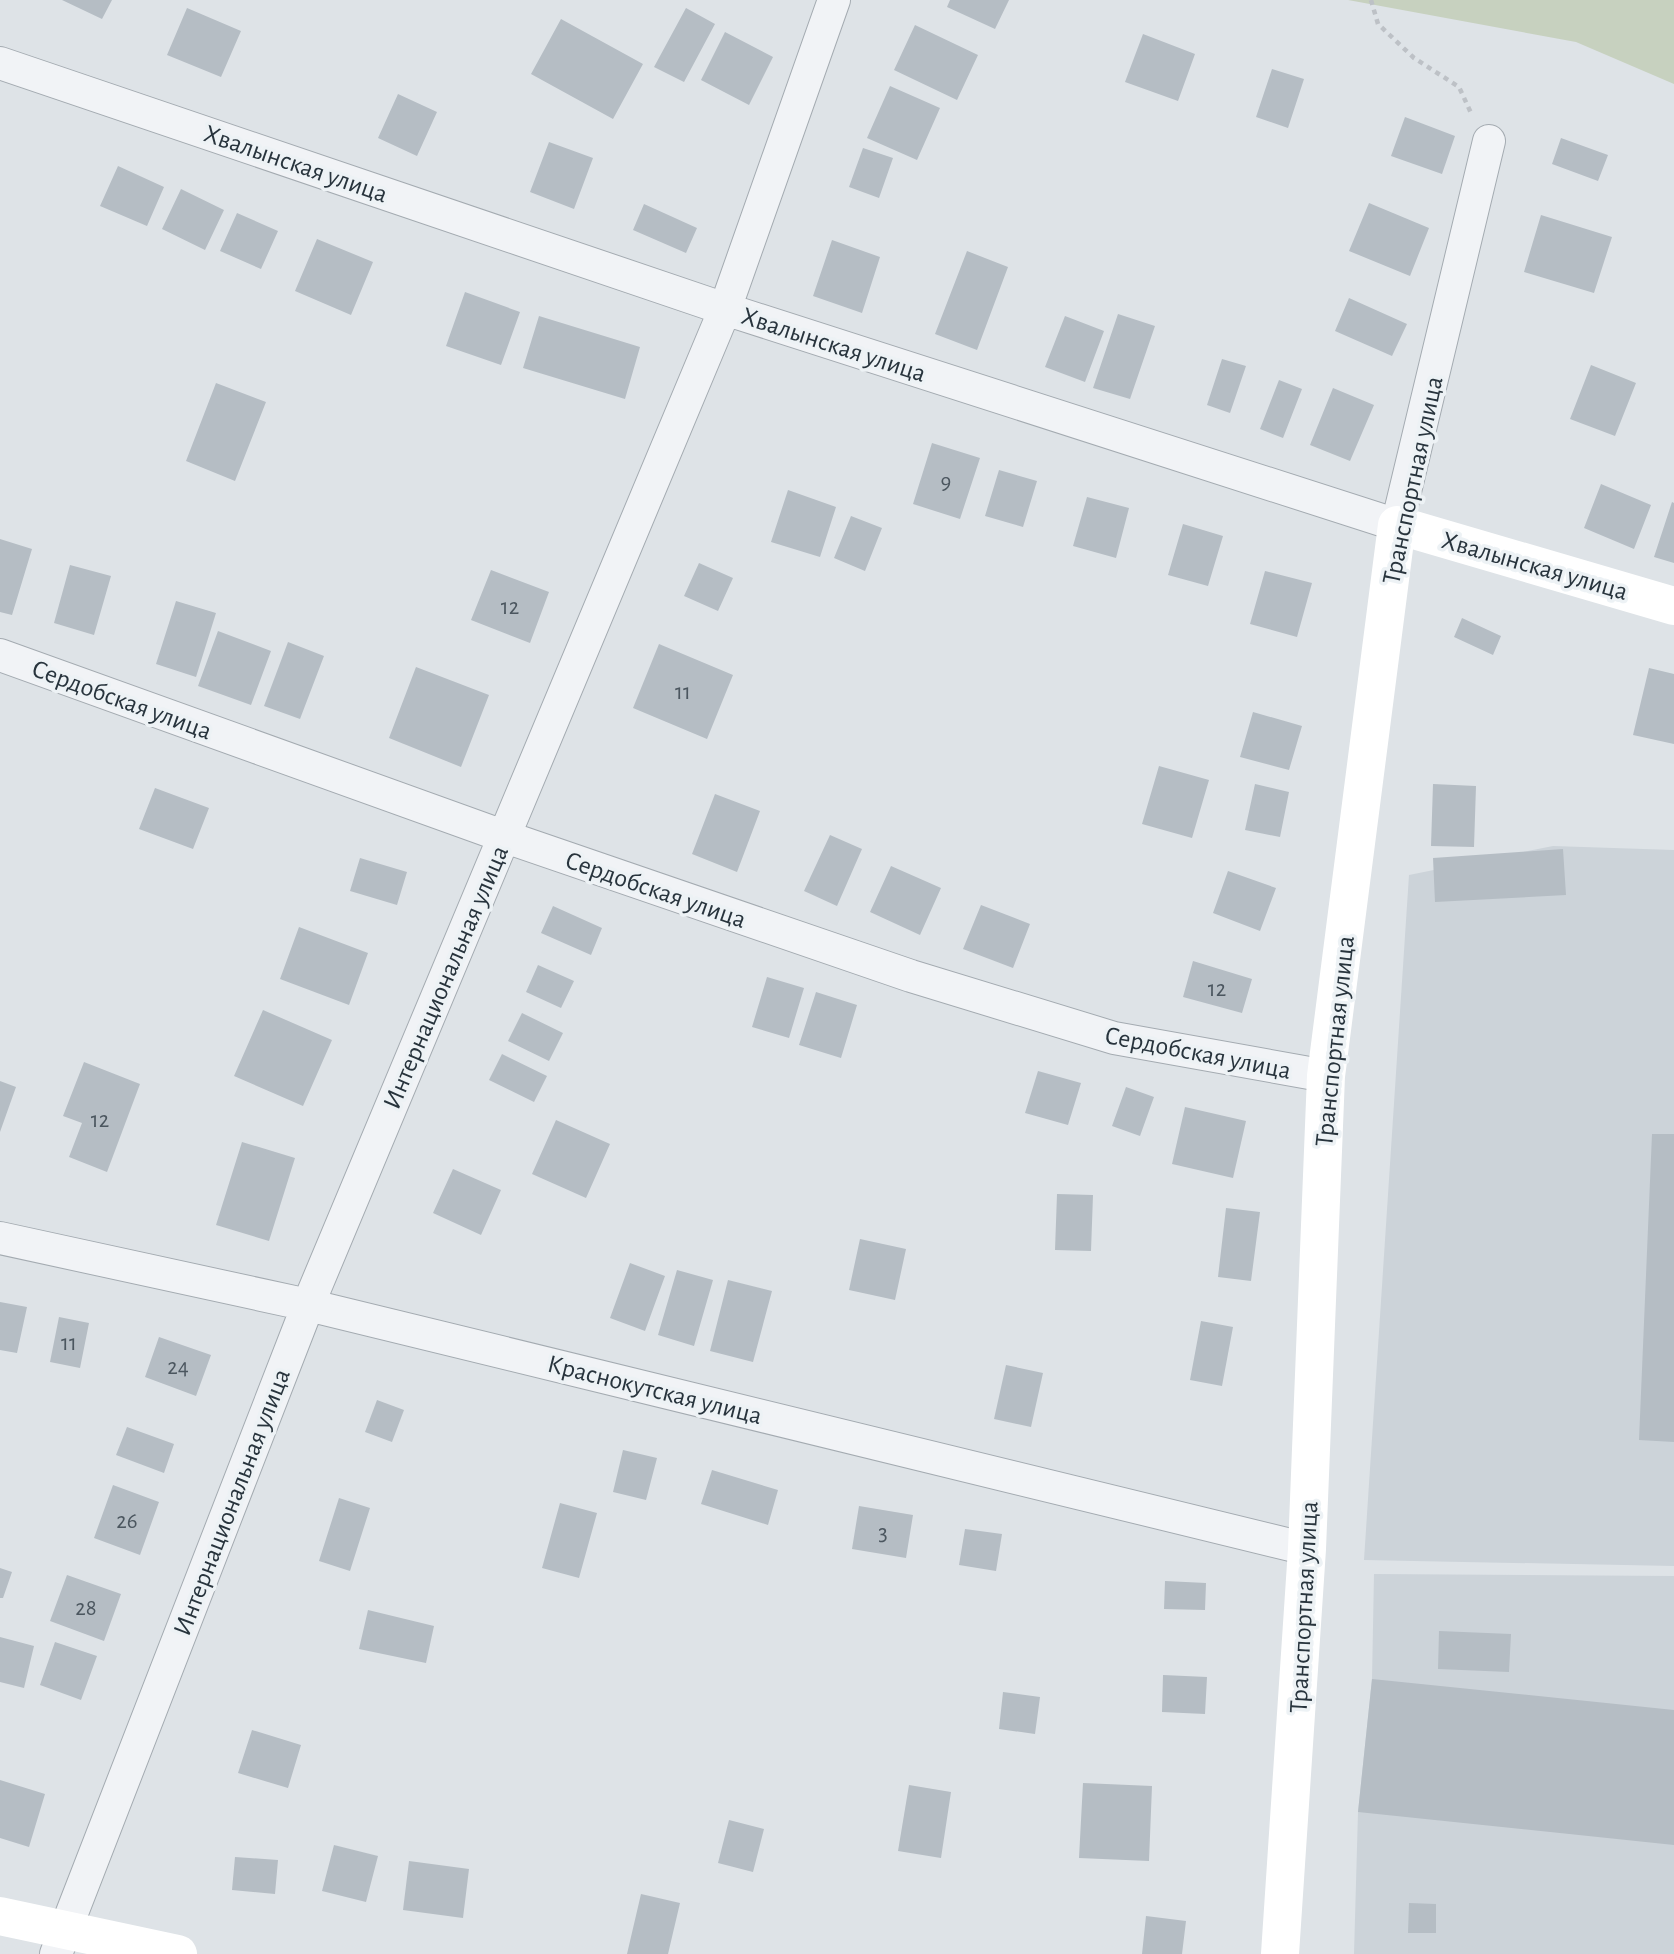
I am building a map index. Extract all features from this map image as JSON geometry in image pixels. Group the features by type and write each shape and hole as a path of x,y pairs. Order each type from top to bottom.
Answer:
{"street":[{"name":"Интернациональная улица","path":"60,1943 308,1305 725,309 835,0"},
{"name":"Хвалынская улица","path":"0,62 725,309 1397,525 1674,606"},
{"name":"Транспортная улица","path":"1280,1954 1307,1549 1326,1076 1397,525 1489,141"},
{"name":"Сердобская улица","path":"0,655 503,836 911,976 1114,1038 1326,1076"},
{"name":"Краснокутская улица","path":"0,1238 308,1305 1307,1549"},
{"path":"0,1916 60,1943 177,1954"}],"path":[{"path":"1371,0 1378,24 1414,58 1459,87 1476,126 1489,141"}],"shaded area":[{"path":"1553,846 1674,850 1674,1566 1364,1560 1409,875"},
{"path":"1374,1574 1674,1576 1674,1954 1354,1954 1358,1812 1372,1679"}],"green space":[{"path":"1348,0 1674,0 1674,84 1576,42"}],"building":[{"path":"62,0 112,0 102,19"},
{"path":"950,0 1009,0 995,29 947,7"},
{"path":"187,8 241,31 221,77 167,55"},
{"path":"686,8 715,24 684,82 654,67"},
{"path":"561,19 643,64 613,119 531,74"},
{"path":"915,25 978,55 957,100 894,70"},
{"path":"725,32 773,57 749,105 701,80"},
{"path":"1143,34 1195,54 1178,101 1125,82"},
{"path":"1272,69 1304,79 1288,128 1256,117"},
{"path":"890,86 940,108 917,160 867,138"},
{"path":"398,94 437,112 417,156 378,138"},
{"path":"1405,117 1455,136 1442,174 1391,156"},
{"path":"1561,138 1608,155 1598,181 1552,164"},
{"path":"549,142 593,158 574,209 530,192"},
{"path":"863,148 893,158 879,198 849,187"},
{"path":"118,166 164,187 147,226 100,206"},
{"path":"181,189 224,210 205,250 162,229"},
{"path":"1369,203 1429,228 1410,276 1349,251"},
{"path":"644,204 697,228 686,253 633,230"},
{"path":"237,213 278,231 261,269 220,251"},
{"path":"1541,215 1612,237 1594,293 1524,272"},
{"path":"317,239 373,262 351,315 295,291"},
{"path":"832,240 880,257 862,313 813,296"},
{"path":"967,251 1008,267 977,350 935,334"},
{"path":"465,292 520,312 501,365 446,346"},
{"path":"1349,298 1407,324 1392,356 1335,331"},
{"path":"1118,314 1155,326 1130,399 1093,388"},
{"path":"539,316 640,347 625,399 523,368"},
{"path":"1065,316 1104,331 1085,382 1045,367"},
{"path":"1222,359 1246,366 1230,413 1207,405"},
{"path":"1591,365 1636,383 1615,436 1570,419"},
{"path":"1279,380 1302,389 1283,438 1260,429"},
{"path":"216,383 266,402 235,481 186,461"},
{"path":"1333,388 1374,405 1350,461 1310,445"},
{"path":"932,443 980,458 960,519 913,504"},
{"path":"999,470 1037,481 1023,527 985,516"},
{"path":"1601,484 1651,505 1634,549 1584,528"},
{"path":"788,490 836,507 820,557 771,542"},
{"path":"1087,497 1129,508 1116,558 1073,546"},
{"path":"1672,502 1674,503 1674,563 1654,557"},
{"path":"851,516 882,528 865,571 834,558"},
{"path":"1183,524 1223,536 1208,586 1168,575"},
{"path":"0,539 32,549 12,615 0,612"},
{"path":"699,563 733,578 718,611 684,596"},
{"path":"70,565 111,576 94,635 54,623"},
{"path":"491,570 549,592 530,643 471,620"},
{"path":"1265,571 1312,583 1297,637 1250,624"},
{"path":"176,601 216,613 196,677 156,664"},
{"path":"1462,618 1501,636 1493,655 1454,637"},
{"path":"218,631 271,651 251,705 198,686"},
{"path":"288,642 324,656 300,719 264,706"},
{"path":"659,644 733,675 707,739 633,708"},
{"path":"416,667 489,695 461,767 389,738"},
{"path":"1649,668 1674,674 1674,744 1633,735"},
{"path":"1253,712 1302,726 1289,770 1240,757"},
{"path":"1159,766 1209,780 1192,838 1142,824"},
{"path":"1255,784 1289,792 1280,837 1245,830"},
{"path":"1433,784 1476,786 1474,847 1431,846"},
{"path":"155,788 209,808 193,849 139,829"},
{"path":"715,794 760,811 737,872 692,854"},
{"path":"830,835 862,849 837,906 804,891"},
{"path":"1563,849 1566,895 1435,902 1433,858"},
{"path":"360,858 407,872 397,905 350,891"},
{"path":"891,866 941,888 920,935 870,912"},
{"path":"1228,871 1276,888 1260,931 1213,913"},
{"path":"981,905 1030,924 1013,968 963,949"},
{"path":"553,906 602,928 591,955 541,933"},
{"path":"299,927 368,953 349,1005 280,979"},
{"path":"1193,961 1252,979 1242,1013 1183,997"},
{"path":"538,965 574,981 561,1008 526,992"},
{"path":"767,977 804,988 789,1038 752,1027"},
{"path":"816,992 857,1005 841,1058 799,1045"},
{"path":"263,1010 332,1040 303,1106 234,1076"},
{"path":"522,1013 563,1033 549,1061 508,1041"},
{"path":"502,1054 547,1076 534,1102 489,1080"},
{"path":"84,1062 140,1084 107,1172 69,1157 82,1123 63,1116"},
{"path":"1038,1071 1081,1083 1068,1125 1025,1113"},
{"path":"0,1081 16,1087 0,1132"},
{"path":"1126,1087 1154,1097 1140,1136 1112,1126"},
{"path":"1185,1107 1246,1121 1233,1178 1172,1164"},
{"path":"556,1120 610,1144 586,1198 532,1174"},
{"path":"1652,1134 1674,1134 1674,1442 1639,1440"},
{"path":"242,1142 295,1158 269,1241 216,1225"},
{"path":"453,1169 501,1190 481,1235 433,1213"},
{"path":"1057,1194 1093,1195 1091,1251 1055,1250"},
{"path":"1226,1208 1260,1212 1251,1281 1218,1277"},
{"path":"860,1239 906,1249 895,1300 849,1290"},
{"path":"630,1263 665,1276 645,1331 610,1318"},
{"path":"677,1270 713,1280 694,1346 658,1335"},
{"path":"728,1280 772,1291 753,1362 710,1351"},
{"path":"0,1302 27,1307 17,1353 0,1350"},
{"path":"59,1317 89,1323 80,1368 50,1362"},
{"path":"1201,1321 1233,1327 1222,1386 1190,1380"},
{"path":"159,1337 211,1355 196,1396 145,1377"},
{"path":"1006,1365 1043,1373 1031,1427 994,1419"},
{"path":"377,1400 404,1410 392,1442 365,1432"},
{"path":"127,1427 174,1444 164,1473 116,1455"},
{"path":"623,1450 657,1458 646,1500 613,1492"},
{"path":"712,1470 778,1490 768,1525 701,1504"},
{"path":"113,1485 159,1502 140,1555 94,1538"},
{"path":"339,1498 370,1508 350,1571 319,1561"},
{"path":"560,1503 597,1513 579,1578 542,1568"},
{"path":"859,1506 913,1515 906,1558 852,1549"},
{"path":"965,1529 1002,1534 996,1571 959,1565"},
{"path":"0,1568 12,1572 3,1598 0,1598"},
{"path":"67,1575 121,1594 104,1641 50,1621"},
{"path":"1165,1581 1206,1583 1205,1610 1164,1609"},
{"path":"368,1610 434,1626 426,1663 359,1649"},
{"path":"1439,1631 1511,1634 1509,1672 1438,1669"},
{"path":"0,1637 34,1646 24,1688 0,1682"},
{"path":"55,1642 97,1656 81,1700 40,1685"},
{"path":"1163,1675 1207,1677 1205,1714 1162,1712"},
{"path":"1372,1679 1674,1710 1674,1845 1358,1812"},
{"path":"1003,1692 1040,1697 1035,1734 999,1729"},
{"path":"252,1730 301,1745 288,1788 238,1773"},
{"path":"0,1780 45,1794 29,1847 0,1838"},
{"path":"1083,1783 1152,1786 1149,1861 1079,1858"},
{"path":"909,1785 951,1792 941,1858 898,1851"},
{"path":"729,1820 764,1829 753,1872 718,1863"},
{"path":"334,1845 378,1856 366,1902 322,1891"},
{"path":"235,1857 278,1860 275,1894 232,1890"},
{"path":"409,1861 469,1869 463,1918 403,1910"},
{"path":"641,1894 680,1903 668,1954 627,1954"},
{"path":"1409,1903 1436,1904 1436,1933 1408,1933"},
{"path":"1146,1916 1186,1921 1182,1954 1142,1954"}]}
